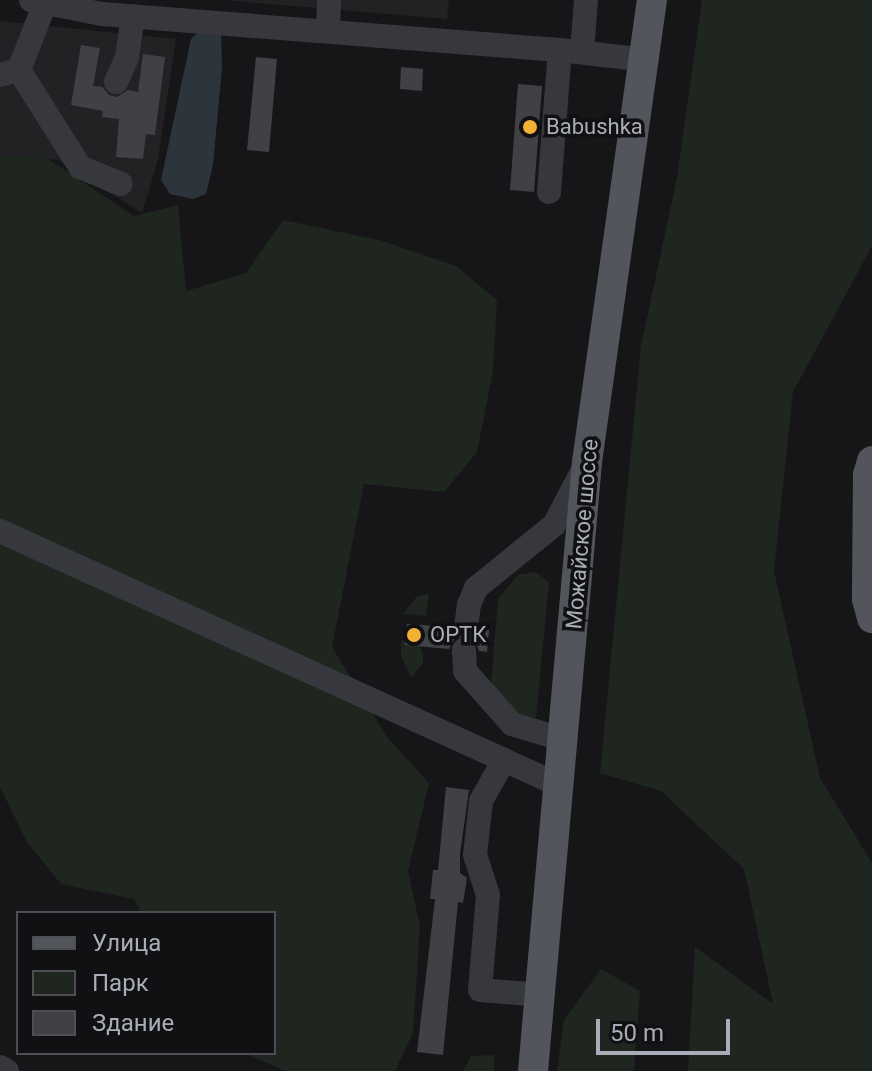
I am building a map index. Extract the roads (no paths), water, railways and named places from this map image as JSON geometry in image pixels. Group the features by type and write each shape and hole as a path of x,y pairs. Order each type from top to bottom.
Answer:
{"main road":[{"name":"Можайское шоссе","path":"533,1071 561,786 587,462 654,4"},
{"path":"872,461 868,475 867,599 872,618"}],"lane":[{"path":"328,31 329,0"},
{"path":"549,192 571,51 586,0"},
{"path":"121,184 80,167 10,73 38,1 133,16 571,51 646,60"},
{"path":"116,82 127,57 133,16"},
{"path":"565,740 512,724 465,671 465,639 469,605 476,588 554,525 587,462"},
{"path":"0,531 561,786"},
{"path":"504,760 481,801 475,855 488,895 480,990 541,995"},
{"path":"0,1067 7,1071"}],"place":[{"name":"Babushka","path":"530,127"},
{"name":"ОРТК","path":"414,635"}]}
